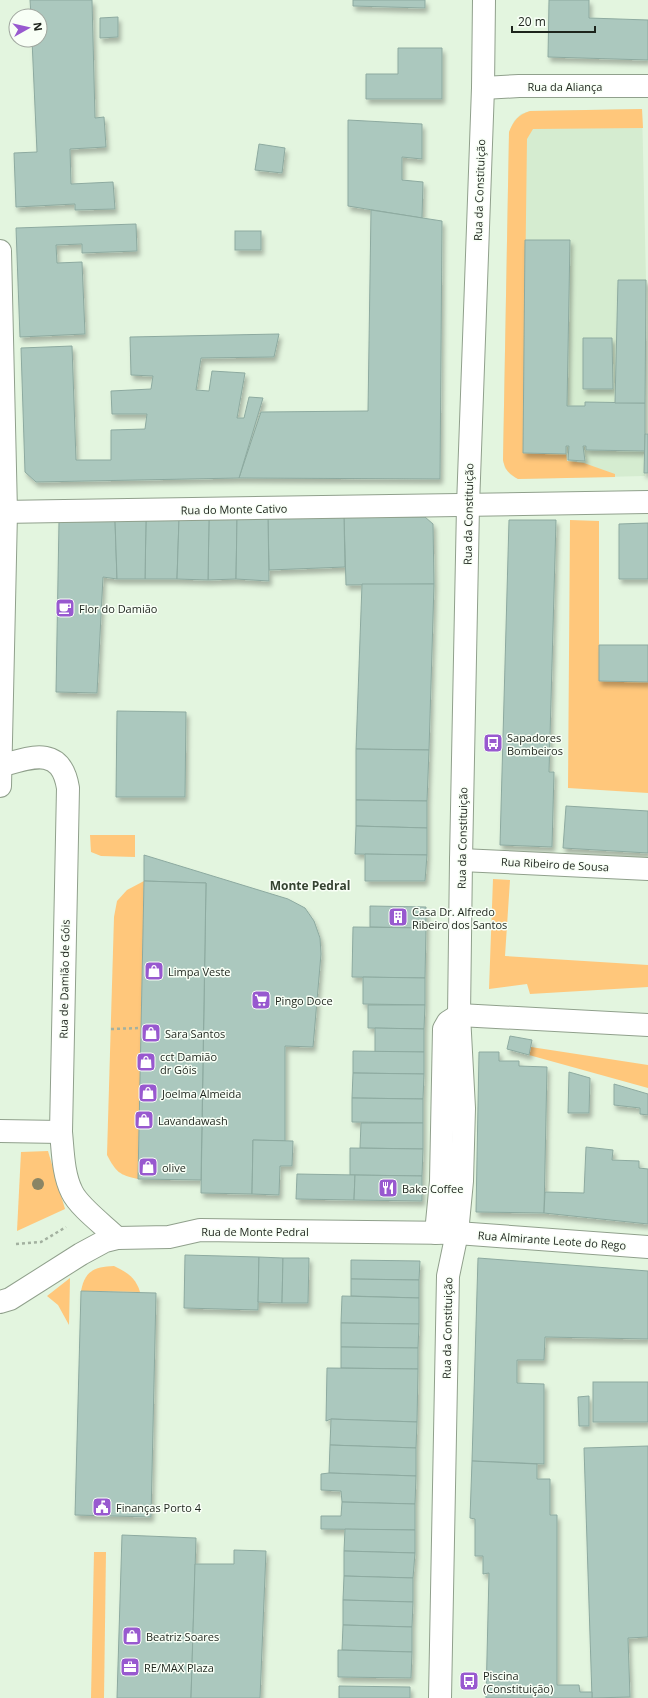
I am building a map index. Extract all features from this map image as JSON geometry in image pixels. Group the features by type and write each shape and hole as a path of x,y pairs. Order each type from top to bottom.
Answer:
{"main road":[{"name":"Rua da Constituição","path":"440,1698 448,1276 446,1233 462,1181 464,1108 459,1015 461,860 468,506 483,88 484,0"},
{"name":"Rua da Aliança","path":"483,88 519,86 648,86"},
{"name":"Rua de Damião de Góis","path":"0,251 3,512 0,772 28,758 44,757 49,758 59,765 66,774 68,788 61,1132 66,1174 72,1193 83,1206 117,1238"},
{"name":"Rua do Monte Cativo","path":"3,512 468,506 648,502"},
{"name":"Rua Ribeiro de Sousa","path":"461,860 648,869"},
{"path":"459,1015 648,1025"},
{"path":"0,1131 61,1132"},
{"name":"Rua de Monte Pedral","path":"0,1302 10,1299 92,1248 105,1241 117,1238 169,1237 200,1230 446,1233"},
{"name":"Rua Almirante Leote do Rego","path":"446,1233 648,1247"}],"path":[{"path":"111,1029 141,1028"},
{"path":"16,1244 41,1242 59,1232 68,1224"}],"shaded area":[{"path":"642,109 646,280 645,476 518,479 511,475 505,468 503,460 509,132 514,121 521,114 530,111"},
{"path":"642,109 643,128 533,129 527,139 523,453 566,454 567,461 584,463 615,474 615,477 518,479 508,471 503,460 509,132 517,118 530,111"},
{"path":"570,520 599,521 599,681 648,682 648,793 568,788"},
{"path":"90,835 135,835 135,857 101,856 91,852"},
{"path":"493,879 510,880 505,956 648,965 648,987 530,994 527,984 489,989"},
{"path":"144,881 138,1179 126,1176 119,1172 107,1155 114,917 117,901 127,890"},
{"path":"531,1047 648,1065 648,1088 529,1055"},
{"path":"48,1151 65,1209 17,1231 21,1152"},
{"path":"114,1266 133,1279 140,1292 81,1291 85,1278 88,1274 101,1267"},
{"path":"70,1278 69,1325 58,1305 47,1296"},
{"path":"94,1552 106,1552 104,1698 91,1698"}],"building":[{"path":"30,0 92,0 95,118 104,117 106,147 70,149 71,184 113,182 115,209 75,210 75,204 16,207 14,153 37,152 32,48 48,48 48,8 30,8"},
{"path":"353,0 425,0 425,8 353,6"},
{"path":"549,0 589,0 589,18 648,20 648,60 548,57"},
{"path":"118,17 118,37 100,38 100,18"},
{"path":"398,48 442,48 442,99 366,99 366,74 398,74"},
{"path":"348,120 422,124 422,159 402,157 402,180 423,182 422,218 348,206"},
{"path":"259,144 285,148 282,173 255,170"},
{"path":"371,210 442,221 440,479 239,478 261,412 368,411"},
{"path":"136,224 137,251 82,253 82,244 56,245 57,263 82,262 85,334 20,337 16,228"},
{"path":"235,231 261,231 261,250 235,250"},
{"path":"525,240 570,240 567,406 585,406 585,402 645,403 645,451 586,450 586,446 583,446 585,461 568,460 569,446 566,446 566,454 523,453"},
{"path":"618,280 646,280 645,403 615,403"},
{"path":"279,334 274,357 201,358 196,390 209,391 212,371 245,373 237,418 244,418 249,397 263,398 239,478 36,482 25,472 21,348 72,346 76,460 111,460 111,430 145,429 147,414 112,414 111,391 151,389 153,376 131,375 130,337"},
{"path":"583,338 612,338 613,389 583,389"},
{"path":"645,434 648,434 648,473 644,473"},
{"path":"344,517 425,517 433,524 434,584 346,585"},
{"path":"344,517 345,567 269,570 268,518"},
{"path":"237,518 236,579 208,580 209,519"},
{"path":"237,518 268,518 269,581 236,579"},
{"path":"179,519 177,579 145,579 146,520"},
{"path":"179,519 209,519 208,580 177,579"},
{"path":"115,520 117,579 103,577 97,693 56,692 59,521"},
{"path":"115,520 146,520 145,579 117,579"},
{"path":"509,520 556,520 549,772 554,772 552,847 500,845"},
{"path":"648,523 648,579 619,579 619,524"},
{"path":"362,584 434,584 429,750 356,749"},
{"path":"599,645 648,645 648,682 599,681"},
{"path":"117,711 186,712 185,797 116,797"},
{"path":"356,749 429,750 427,801 356,800"},
{"path":"356,800 427,801 427,828 356,826"},
{"path":"566,806 648,811 648,853 563,848"},
{"path":"356,826 427,828 427,855 355,854"},
{"path":"365,854 427,855 425,881 365,881"},
{"name":"Pingo Doce","path":"144,855 288,899 305,908 314,921 320,938 321,954 313,1047 285,1046 285,1141 253,1140 252,1194 201,1193 206,883 144,881"},
{"path":"144,881 206,883 201,1180 138,1179"},
{"name":"Casa Dr. Alfredo Ribeiro dos Santos","path":"370,906 426,907 426,928 370,927"},
{"path":"353,927 426,928 425,978 352,977"},
{"path":"363,977 425,978 425,1005 363,1004"},
{"path":"368,1005 425,1005 424,1029 368,1028"},
{"path":"375,1028 424,1029 424,1052 375,1052"},
{"path":"510,1036 532,1040 529,1055 507,1049"},
{"path":"353,1051 424,1052 424,1074 353,1073"},
{"path":"479,1052 499,1052 499,1061 519,1061 519,1066 547,1067 544,1213 476,1212"},
{"path":"569,1072 590,1078 589,1113 568,1113"},
{"path":"353,1073 424,1074 423,1099 352,1098"},
{"path":"614,1084 648,1094 648,1115 640,1114 640,1108 614,1105"},
{"path":"352,1098 423,1099 423,1123 352,1122"},
{"path":"361,1123 423,1123 423,1149 360,1148"},
{"path":"253,1140 293,1141 292,1166 280,1166 279,1195 252,1194"},
{"path":"586,1147 613,1150 612,1160 639,1161 639,1168 648,1169 648,1224 544,1213 545,1192 584,1193"},
{"path":"350,1148 423,1149 422,1176 350,1175"},
{"path":"297,1174 355,1175 354,1200 296,1199"},
{"name":"Bake Coffee","path":"355,1175 422,1176 422,1201 354,1200"},
{"path":"185,1255 259,1257 258,1310 184,1308"},
{"path":"259,1257 283,1258 282,1303 258,1302"},
{"path":"283,1258 309,1258 308,1303 282,1303"},
{"path":"478,1258 648,1271 648,1339 545,1337 544,1360 517,1360 517,1383 544,1384 544,1464 472,1461"},
{"path":"351,1260 420,1261 419,1280 351,1279"},
{"path":"351,1279 419,1280 419,1298 351,1296"},
{"path":"81,1291 156,1293 151,1517 75,1515"},
{"path":"342,1296 419,1298 419,1324 341,1323"},
{"path":"341,1323 419,1324 418,1348 341,1347"},
{"path":"341,1347 418,1348 418,1369 341,1368"},
{"path":"327,1368 418,1369 417,1422 331,1419 326,1421"},
{"path":"593,1382 648,1382 648,1422 593,1422"},
{"path":"589,1396 589,1426 579,1426 578,1397"},
{"path":"331,1419 417,1422 416,1448 330,1445"},
{"path":"330,1445 416,1448 416,1476 329,1473"},
{"path":"648,1446 648,1637 628,1638 630,1697 592,1698 584,1448"},
{"path":"472,1461 537,1464 537,1479 550,1479 550,1515 557,1515 557,1685 579,1685 580,1692 592,1692 592,1698 486,1698 489,1573 483,1574 483,1556 475,1556 475,1519 470,1518"},
{"path":"321,1474 416,1476 415,1504 342,1502 341,1491 321,1490"},
{"path":"342,1502 415,1504 415,1530 321,1529 321,1516 341,1516"},
{"path":"345,1529 415,1530 415,1553 344,1551"},
{"path":"122,1535 196,1538 191,1698 117,1698"},
{"path":"234,1550 266,1551 260,1698 191,1698 195,1564 234,1564"},
{"path":"344,1551 415,1553 413,1578 344,1576"},
{"path":"344,1576 413,1578 413,1602 343,1600"},
{"path":"343,1600 413,1602 412,1627 343,1625"},
{"path":"343,1625 412,1627 412,1652 342,1650"},
{"path":"338,1650 412,1652 411,1678 338,1677"},
{"path":"339,1686 410,1687 410,1698 339,1698"}],"place":[{"name":"Flor do Damião","path":"65,608"},
{"name":"Sapadores Bombeiros","path":"493,743"},
{"name":"Casa Dr. Alfredo Ribeiro dos Santos","path":"398,917"},
{"name":"Limpa Veste","path":"154,971"},
{"name":"Pingo Doce","path":"261,1000"},
{"name":"Sara Santos","path":"151,1033"},
{"name":"cct Damião dr Góis","path":"146,1062"},
{"name":"Joelma Almeida","path":"148,1093"},
{"name":"Lavandawash","path":"144,1120"},
{"name":"olive","path":"148,1167"},
{"name":"Bake Coffee","path":"388,1188"},
{"name":"Finanças Porto 4","path":"102,1507"},
{"name":"Beatriz Soares","path":"132,1636"},
{"name":"RE/MAX Plaza","path":"130,1667"},
{"name":"Piscina (Constituição)","path":"469,1681"}],"district":[{"name":"Monte Pedral","path":"310,885"}]}
